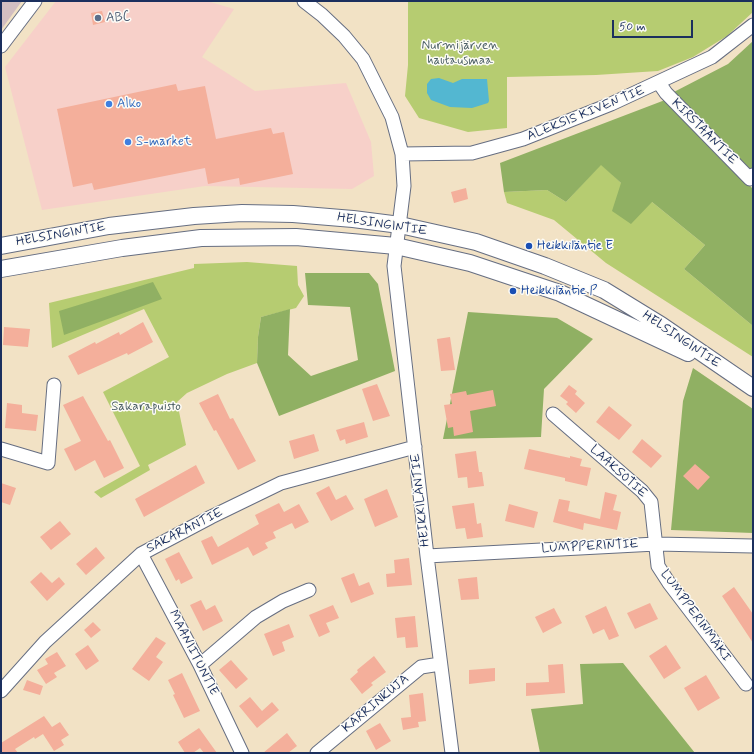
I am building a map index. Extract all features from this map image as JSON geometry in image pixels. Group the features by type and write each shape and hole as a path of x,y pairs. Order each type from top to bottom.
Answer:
{"main road":[{"name":"HELSINGINTIE","path":"1,246 109,226 194,216 242,213 293,214 400,225 476,242 545,266 604,290 661,325 753,388"},
{"name":"HELSINGINTIE","path":"1,269 122,248 201,238 296,237 396,246 470,263 560,293 731,374"}],"street":[{"path":"1,46 35,1"},
{"name":"HEIKKILÄNTIE","path":"304,1 322,15 344,36 363,59 392,117 402,154 404,186 394,266 427,556 452,753"},
{"name":"ALEKSIS KIVEN TIE","path":"402,154 472,153 523,139 659,83 712,57 753,25"},
{"name":"KIRSTAANTIE","path":"659,83 666,93 752,177"},
{"path":"1,449 48,463 54,385"},
{"name":"LAAKSOTIE","path":"553,414 642,491 651,502 656,544"},
{"name":"SAKARANTIE","path":"1,691 45,642 141,554 210,517 281,482 415,447"},
{"name":"LUMPPERINTIE","path":"427,556 656,544 753,546"},
{"name":"LUMPPERINMÄKI","path":"656,544 658,566 746,684"},
{"name":"MAANIITUNTIE","path":"141,554 200,665 242,753"},
{"path":"200,665 256,617 283,601 310,590"},
{"name":"KARRINKUJA","path":"317,753 421,667 440,664"}],"shaded area":[{"path":"1,1 22,1 1,30"},
{"path":"56,1 207,1 234,9 202,57 255,91 346,83 371,142 374,176 352,189 205,186 42,210 5,67"}],"green space":[{"name":"Nurmijärven hautausmaa","path":"408,1 753,1 753,12 727,36 693,57 658,71 596,75 507,77 507,128 468,132 419,118 405,96 408,65"},
{"path":"753,41 753,176 672,93 728,64"},
{"path":"665,100 753,189 753,326 684,269 705,245 652,202 631,224 612,211 621,183 601,165 566,202 547,190 504,192 500,163"},
{"path":"601,164 621,183 652,202 705,245 684,269 753,326 753,357 606,263 554,220 507,203 504,192 547,190 566,202"},
{"name":"Sakarapuisto","path":"247,262 297,266 298,285 304,296 296,308 261,317 258,337 257,363 227,374 187,393 177,402 186,445 148,465 150,470 101,498 94,492 140,466 103,392 169,357 144,309 52,348 49,303 194,268 194,264"},
{"path":"305,273 369,273 378,284 395,371 279,416 257,363 258,337 261,317 290,309 288,355 311,376 358,360 350,307 308,305"},
{"path":"153,282 162,299 64,335 59,311"},
{"path":"468,312 557,318 593,339 544,389 541,437 443,439"},
{"path":"693,368 753,409 753,533 671,530 683,401"},
{"path":"623,663 695,753 540,753 531,709 583,704 580,664"}],"water":[{"path":"439,78 453,83 462,79 487,79 489,101 488,103 472,108 450,107 431,100 427,93 427,84 431,79"}],"building":[{"name":"ABC","path":"102,11 105,22 93,25 91,13"},
{"path":"176,84 178,91 205,86 216,139 271,128 273,134 284,132 293,174 240,185 239,178 208,184 205,168 94,190 92,183 73,187 57,109"},
{"path":"466,188 468,199 454,203 451,192"},
{"path":"143,322 153,342 128,355 127,353 78,375 68,356 119,332 120,335"},
{"path":"4,327 30,329 28,347 3,345"},
{"path":"450,337 455,370 441,371 437,339"},
{"path":"377,384 390,416 373,421 362,389"},
{"path":"569,385 577,391 575,394 585,403 576,413 566,404 568,402 560,396"},
{"path":"493,390 496,406 470,411 473,432 454,436 453,427 448,428 444,405 452,404 450,394 466,391 467,395"},
{"path":"218,394 230,419 233,418 256,461 238,470 199,403"},
{"path":"83,396 108,441 110,440 124,468 104,478 95,460 75,471 64,449 81,441 63,405"},
{"path":"7,403 22,405 22,413 38,415 36,431 5,428"},
{"path":"609,406 632,425 619,440 596,422"},
{"path":"364,422 368,437 346,444 345,439 340,441 336,430"},
{"path":"314,434 319,451 294,459 289,441"},
{"path":"642,439 662,456 651,468 632,452"},
{"path":"529,449 570,458 570,456 582,459 580,466 591,468 587,486 565,481 565,478 524,469"},
{"path":"476,451 479,472 482,472 484,486 468,488 467,477 458,478 455,454"},
{"path":"695,464 710,477 698,490 683,476"},
{"path":"196,465 205,483 144,517 135,499"},
{"path":"1,483 16,488 10,505 1,502"},
{"path":"329,486 336,500 346,495 354,509 331,521 316,493"},
{"path":"387,489 398,517 375,527 364,499"},
{"path":"605,492 617,495 613,510 621,512 617,530 584,523 583,530 553,522 559,499 570,501 568,511 600,519"},
{"path":"279,503 284,512 299,504 309,522 295,529 292,523 273,532 276,538 265,543 268,548 253,556 248,547 212,565 201,541 212,536 218,547 259,524 255,515"},
{"path":"474,503 477,524 481,523 483,537 467,539 465,528 456,529 452,506"},
{"path":"509,504 538,512 534,528 505,521"},
{"path":"60,521 71,534 51,550 40,537"},
{"path":"96,547 105,558 86,575 76,564"},
{"path":"179,552 193,578 181,584 179,579 176,581 165,559"},
{"path":"409,558 412,585 387,587 386,574 395,573 394,560"},
{"path":"41,572 52,583 59,577 65,584 47,601 30,582"},
{"path":"354,573 359,586 369,582 374,594 351,603 341,578"},
{"path":"477,577 479,599 461,600 458,579"},
{"path":"734,587 753,614 753,643 722,596"},
{"path":"201,600 206,610 215,605 223,621 203,631 190,605"},
{"path":"650,603 658,619 635,629 627,613"},
{"path":"333,605 339,618 326,623 330,632 319,637 309,615"},
{"path":"606,606 619,636 609,640 604,629 593,634 585,616"},
{"path":"554,608 562,623 543,633 535,617"},
{"path":"415,616 418,647 406,648 405,637 397,638 395,618"},
{"path":"93,622 101,630 91,638 84,630"},
{"path":"289,624 294,637 282,642 285,651 273,656 264,634"},
{"path":"156,637 166,643 156,657 163,662 149,681 132,669"},
{"path":"88,645 99,661 86,670 75,654"},
{"path":"666,645 681,668 664,679 649,656"},
{"path":"57,652 66,666 54,673 57,677 46,684 37,670 48,664 45,659"},
{"path":"374,656 386,672 371,683 373,685 362,694 350,679 358,672 357,670"},
{"path":"231,660 248,679 236,689 219,670"},
{"path":"563,664 565,693 526,696 526,683 549,682 548,665"},
{"path":"495,668 495,681 469,684 469,670"},
{"path":"182,673 200,711 184,718 173,695 175,694 168,680"},
{"path":"706,675 720,698 698,711 684,688"},
{"path":"27,680 43,686 40,695 23,690"},
{"path":"423,693 426,721 418,722 419,727 403,730 401,718 411,717 409,695"},
{"path":"250,697 262,711 272,702 279,710 257,728 239,706"},
{"path":"44,716 52,727 60,722 69,735 61,740 64,745 54,751 43,734 35,739 34,737 15,749 18,753 1,753 1,743"},
{"path":"380,723 391,741 376,750 366,731"},
{"path":"199,728 217,753 204,753 200,748 193,753 185,753 178,742"},
{"path":"287,733 297,746 288,753 263,753"}],"place":[{"name":"ABC","path":"98,18"},
{"name":"Alko","path":"109,104"},
{"name":"S-market","path":"128,142"},
{"name":"Heikkiläntie E","path":"529,246"},
{"name":"Heikkiläntie P","path":"513,291"}]}
